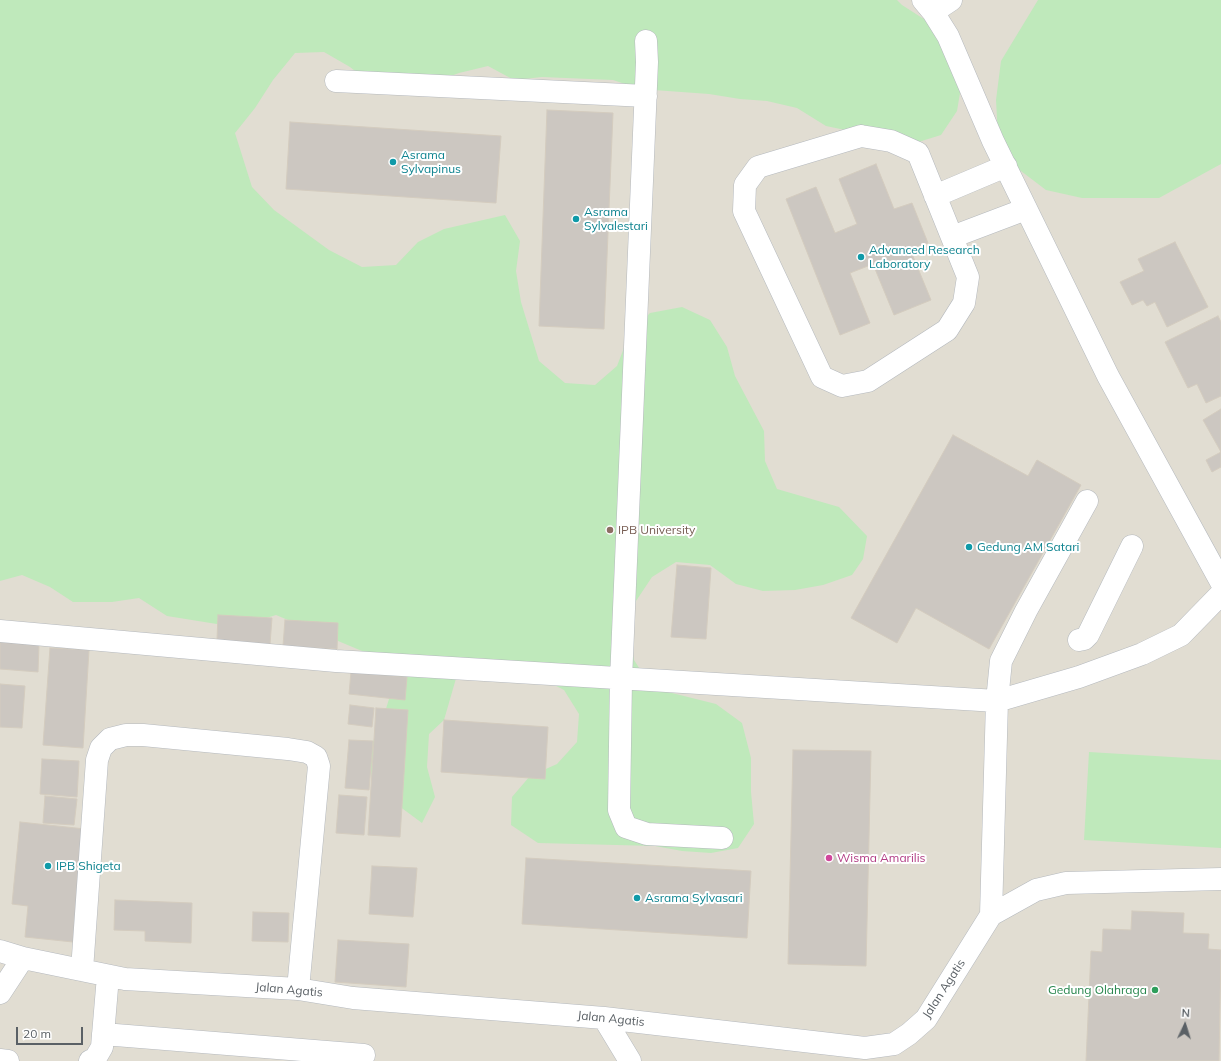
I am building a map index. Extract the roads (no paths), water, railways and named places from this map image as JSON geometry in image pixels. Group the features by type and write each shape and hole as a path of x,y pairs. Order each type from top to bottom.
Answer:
{"lane":[{"path":"936,4 964,76 1026,209 1108,376 1221,582"},
{"path":"646,41 646,96 621,680 619,810 626,827 647,834 722,838"},
{"path":"336,81 646,96"},
{"path":"861,136 891,141 918,153 935,196 968,277 964,303 947,330 868,381 842,386 822,377 744,211 745,185 758,167 861,136"},
{"path":"935,196 1006,166"},
{"path":"952,237 1026,209"},
{"path":"991,916 997,702 1001,661 1006,648 1087,501"},
{"path":"1079,640 1084,639 1088,635 1132,546"},
{"path":"0,631 336,661 621,680 997,702 1079,677 1142,654 1180,635 1221,594"},
{"path":"82,970 97,760 101,748 110,739 126,735 143,735 288,749 307,752 316,757 319,766 298,989"},
{"name":"Jalan Agatis","path":"0,951 23,958 125,979 298,989 353,998 604,1018 865,1048 894,1044 909,1034 926,1019 991,916 1036,890 1066,883 1221,879"},
{"path":"0,993 23,958"},
{"path":"90,1061 95,1059 102,1047 108,976"},
{"path":"604,1018 630,1061"},
{"path":"103,1034 364,1055"},
{"path":"0,1060 8,1061"}],"place":[{"name":"Asrama Sylvapinus","path":"393,162"},
{"name":"Asrama Sylvalestari","path":"576,219"},
{"name":"Advanced Research Laboratory","path":"861,257"},
{"name":"IPB University","path":"610,530"},
{"name":"Gedung AM Satari","path":"969,547"},
{"name":"Wisma Amarilis","path":"829,858"},
{"name":"IPB Shigeta","path":"48,866"},
{"name":"Asrama Sylvasari","path":"637,898"},
{"name":"Gedung Olahraga","path":"1155,990"}]}
